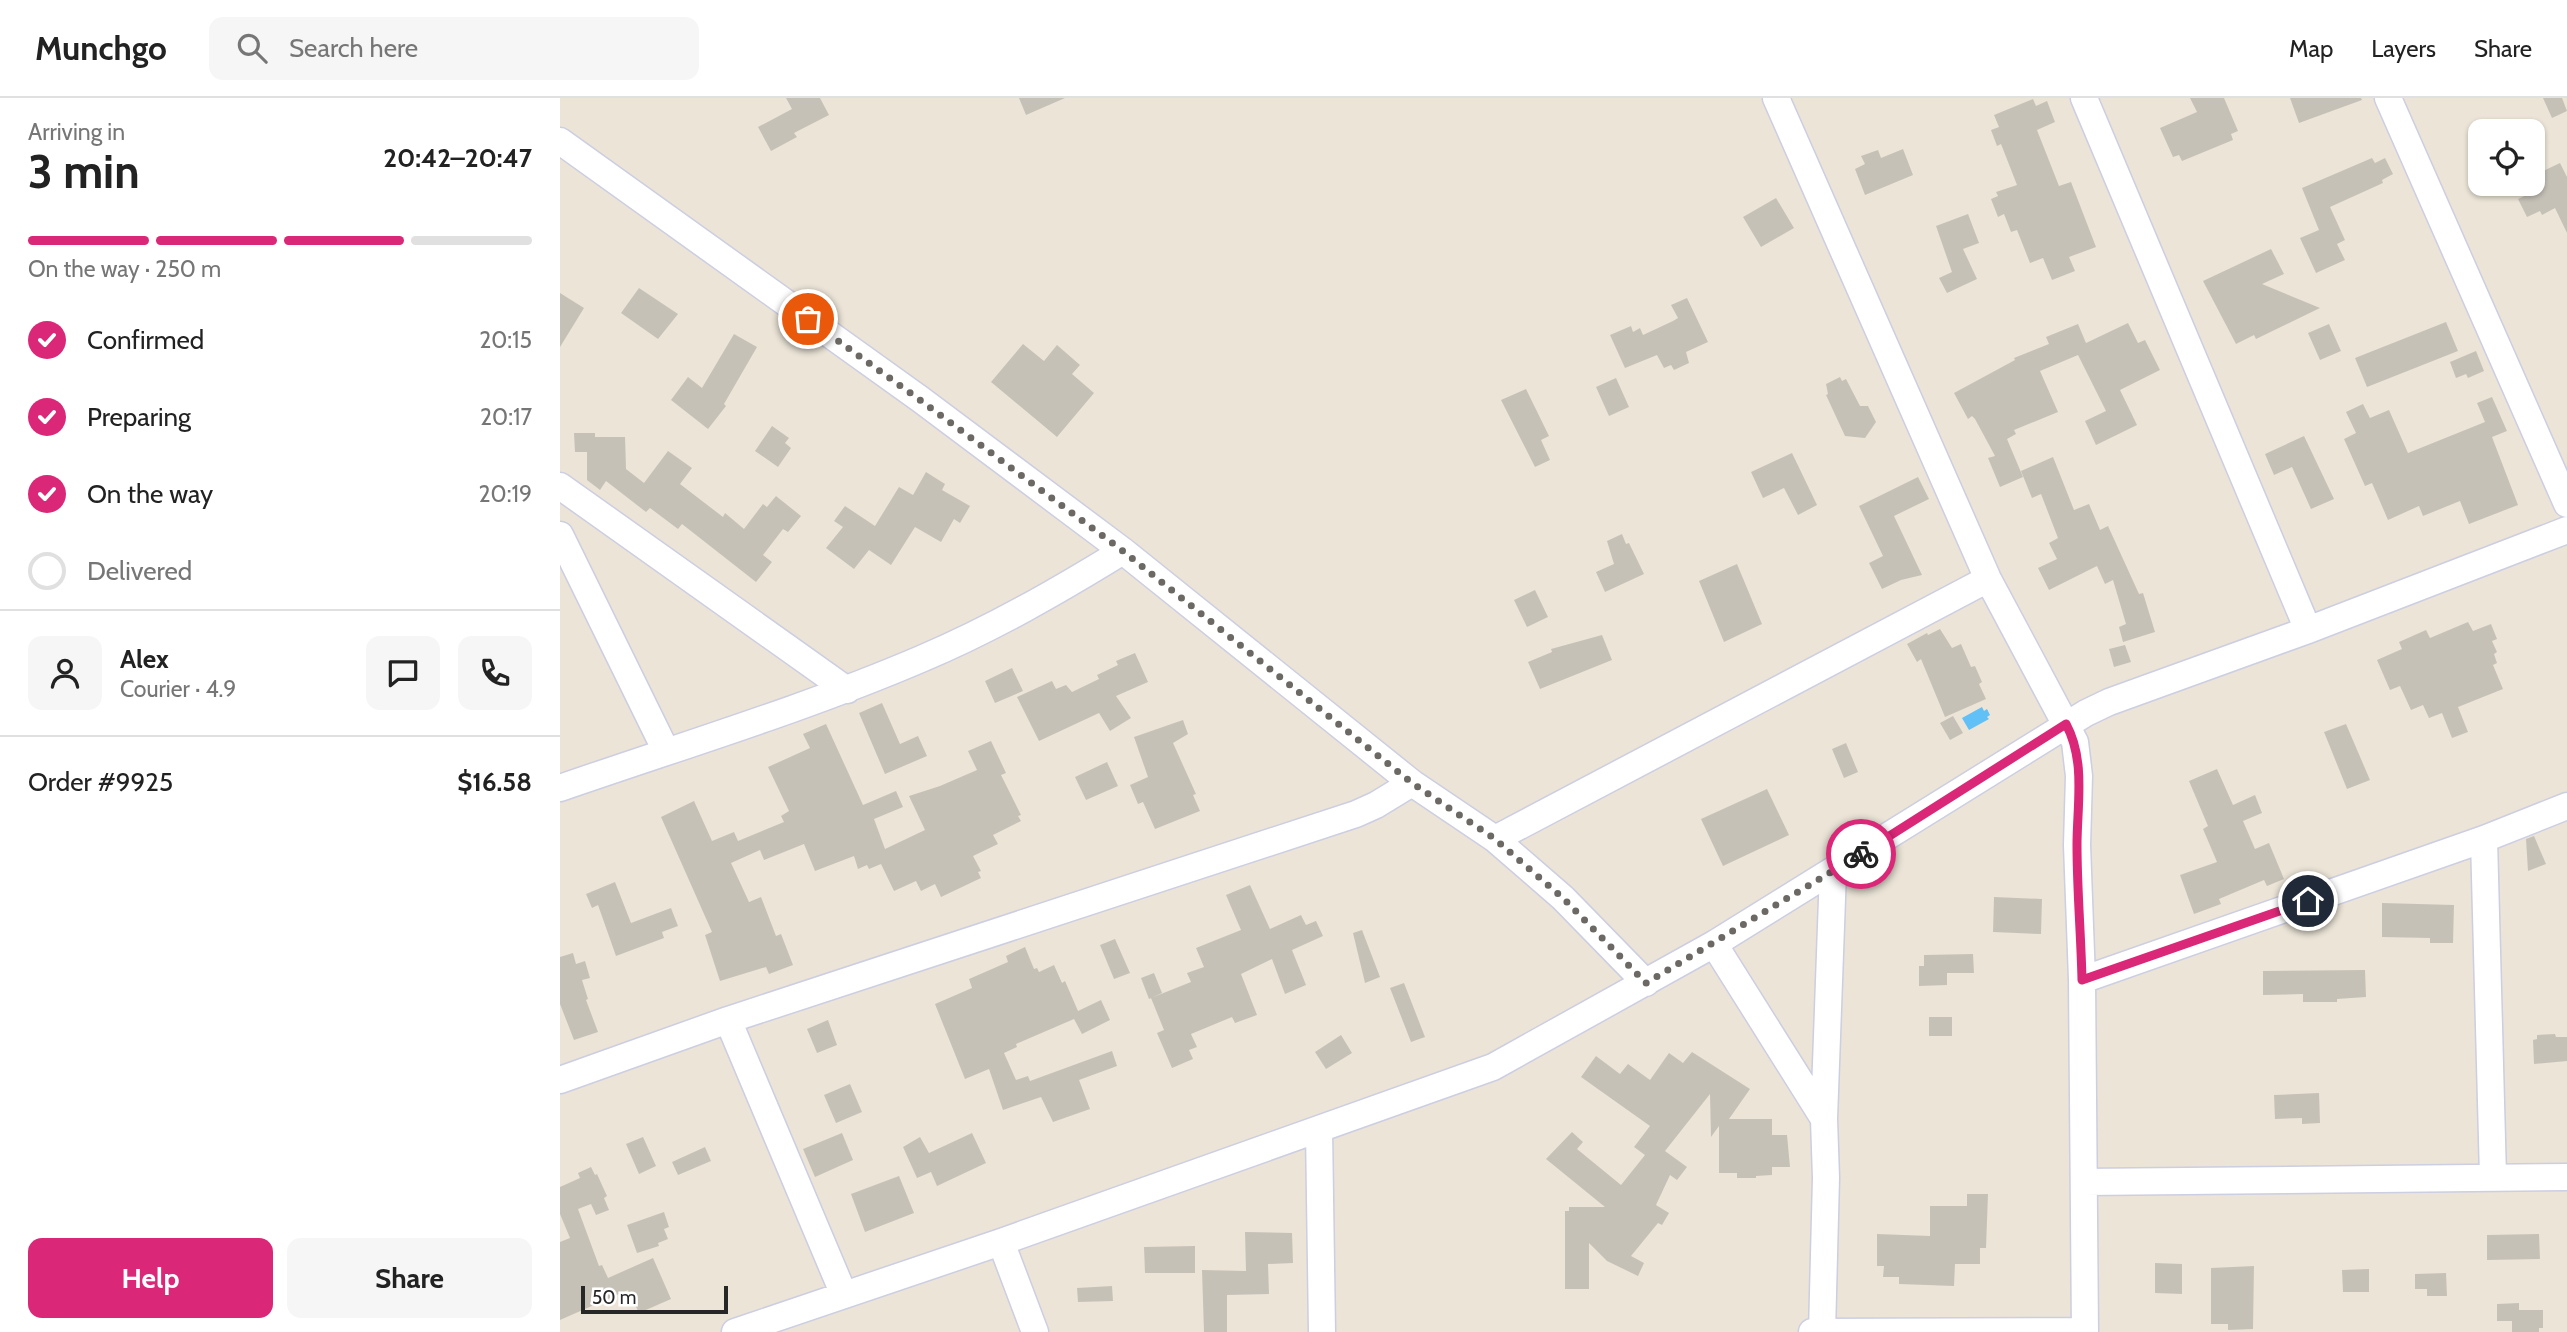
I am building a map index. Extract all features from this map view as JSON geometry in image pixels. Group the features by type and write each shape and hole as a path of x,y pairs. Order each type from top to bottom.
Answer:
{"street":[{"path":"1776,98 1988,579 2048,694 2074,737 2078,761 2085,1332 1812,1332"},
{"path":"2084,98 2308,630"},
{"path":"2388,98 2567,504"},
{"path":"560,141 920,400 1123,551 1412,783 1495,839 1563,898 1646,983"},
{"path":"560,486 846,690"},
{"path":"735,1332 1001,1242 1493,1067 1714,944 2066,724 2109,702 2308,630 2567,530"},
{"path":"560,535 666,751"},
{"path":"560,788 846,690 923,659 1054,594 1123,551"},
{"path":"1495,839 1988,579"},
{"path":"560,1080 728,1020 1356,814 1412,783"},
{"path":"2082,980 2484,839 2567,806"},
{"path":"2484,839 2493,1177"},
{"path":"1822,1332 1826,1178 1824,1119 1833,871"},
{"path":"1714,944 1824,1119"},
{"path":"728,1020 844,1295"},
{"path":"1319,1129 1322,1332"},
{"path":"2084,1182 2567,1177"},
{"path":"1001,1242 1035,1332"}],"water":[{"path":"1982,707 1984,711 1987,709 1989,719 1969,730 1962,718"}],"building":[{"path":"786,98 820,98 829,115 794,133 797,137 771,151 758,127 792,109"},
{"path":"1019,98 1065,98 1026,115"},
{"path":"2190,98 2224,98 2238,131 2231,134 2233,140 2182,161 2179,155 2173,157 2160,128 2197,112"},
{"path":"2290,98 2361,98 2362,100 2299,123"},
{"path":"2543,98 2562,98 2567,111 2552,118"},
{"path":"2033,99 2036,106 2047,101 2055,122 2037,130 2059,186 2071,182 2096,247 2069,257 2075,271 2052,280 2043,258 2030,263 2017,230 2011,232 2004,214 1998,217 1991,199 1998,196 1996,192 2017,185 2001,144 1997,146 1991,130 1999,127 1994,115"},
{"path":"1903,149 1913,175 1865,195 1855,169 1865,164 1861,156 1878,150 1881,158"},
{"path":"2372,158 2375,163 2385,158 2393,174 2382,180 2383,183 2330,207 2345,240 2337,244 2345,260 2316,273 2300,238 2319,230 2302,188"},
{"path":"2560,163 2567,177 2567,233 2555,208 2542,215 2540,211 2527,217 2518,199 2524,196 2545,196 2545,170"},
{"path":"1776,198 1794,228 1761,247 1743,217"},
{"path":"1968,214 1979,243 1963,249 1977,279 1947,293 1939,278 1952,272 1936,226"},
{"path":"2271,249 2284,274 2262,284 2320,308 2256,339 2254,335 2236,344 2203,281"},
{"path":"639,288 678,314 658,339 621,313"},
{"path":"560,293 584,308 560,347"},
{"path":"1687,298 1708,342 1686,352 1689,363 1674,370 1671,365 1664,368 1657,355 1625,368 1610,335 1631,326 1633,332 1640,328 1643,335 1673,321 1678,318 1671,305"},
{"path":"2446,322 2458,351 2367,387 2355,358"},
{"path":"2128,323 2138,343 2145,340 2160,370 2120,390 2137,425 2096,445 2085,421 2106,411 2078,355 2040,371 2058,412 2014,430 2016,434 2007,439 2023,477 2000,487 1988,458 1995,456 1975,419 1972,416 1968,419 1954,393 2015,360 2014,358 2049,344 2046,337 2078,324 2086,343"},
{"path":"2329,324 2341,351 2320,360 2308,333"},
{"path":"734,334 757,347 724,404 726,406 708,429 671,400 688,377 702,388"},
{"path":"1023,344 1044,361 1057,345 1080,365 1072,374 1094,393 1057,437 991,382"},
{"path":"2476,351 2484,371 2468,378 2466,374 2456,378 2450,362"},
{"path":"1840,377 1842,381 1846,379 1860,406 1868,406 1876,422 1865,438 1845,436 1826,395 1826,384"},
{"path":"1616,378 1629,407 1609,416 1596,387"},
{"path":"1526,389 1549,436 1541,440 1550,460 1535,467 1501,400"},
{"path":"2492,397 2507,431 2492,437 2518,505 2469,524 2460,501 2423,516 2419,506 2388,520 2372,483 2365,486 2344,439 2356,433 2346,412 2363,404 2370,418 2389,410 2408,453 2485,422 2477,403"},
{"path":"772,426 789,438 785,443 791,448 778,467 755,451"},
{"path":"574,433 595,433 595,437 625,437 626,469 644,483 668,451 692,468 680,484 723,517 725,513 744,529 763,504 767,507 776,496 801,516 788,532 783,529 763,555 772,562 756,582 682,524 678,529 650,508 646,512 606,481 600,490 587,480 587,452 575,452"},
{"path":"2304,436 2334,499 2311,509 2292,467 2274,475 2265,454"},
{"path":"1792,453 1817,505 1798,515 1784,488 1763,498 1751,472"},
{"path":"2053,457 2074,510 2089,504 2100,530 2108,526 2139,594 2143,593 2155,632 2123,642 2119,627 2126,624 2113,580 2105,584 2097,566 2049,590 2038,568 2057,559 2049,543 2058,538 2041,494 2032,498 2021,471"},
{"path":"926,472 945,484 942,490 970,506 960,523 954,519 941,542 915,527 891,565 869,550 854,569 826,548 843,527 834,521 845,506 875,526 899,487 913,495"},
{"path":"1918,477 1929,499 1894,516 1922,575 1901,580 1882,589 1869,563 1883,556 1859,506"},
{"path":"1622,534 1644,574 1605,592 1596,572 1614,564 1607,541"},
{"path":"1737,564 1762,624 1724,642 1699,581"},
{"path":"1535,590 1548,617 1527,627 1514,600"},
{"path":"2468,622 2473,631 2491,624 2497,639 2492,641 2497,652 2494,654 2497,663 2493,665 2503,689 2458,707 2468,732 2452,738 2442,713 2429,718 2423,705 2411,710 2400,686 2390,690 2377,660 2402,649 2399,642 2426,630 2430,638"},
{"path":"1940,629 1952,648 1961,644 1971,667 1975,666 1986,699 1945,717 1921,659 1917,662 1907,644"},
{"path":"1602,635 1612,660 1540,689 1528,662 1552,652 1551,649"},
{"path":"2125,645 2131,662 2114,667 2109,649"},
{"path":"1135,653 1148,682 1116,696 1131,718 1110,731 1099,713 1039,741 1017,697 1052,681 1056,689 1066,685 1072,692 1099,679 1097,675 1118,665 1116,661"},
{"path":"1012,668 1023,691 995,703 985,681"},
{"path":"882,703 900,744 918,736 927,756 885,774 859,713"},
{"path":"1953,716 1963,733 1950,740 1940,723"},
{"path":"1183,720 1188,734 1173,743 1196,794 1193,795 1200,811 1155,829 1143,802 1138,804 1130,785 1148,777 1134,737"},
{"path":"826,724 863,805 896,791 903,807 874,819 885,849 925,830 909,796 977,770 968,751 991,741 1006,773 1001,775 1021,815 1018,816 1021,821 993,835 998,844 973,856 981,871 978,872 981,878 941,897 935,884 921,891 916,881 894,891 881,864 869,869 867,865 858,869 854,856 815,871 804,844 764,860 760,850 731,863 749,902 761,897 776,936 781,934 793,965 769,974 766,967 720,981 705,935 712,932 661,817 694,801 712,841 734,832 738,841 784,822 781,816 789,811 768,767 810,748 803,734"},
{"path":"2346,724 2370,780 2347,789 2324,732"},
{"path":"1846,743 1858,772 1844,778 1832,749"},
{"path":"1107,762 1118,786 1086,800 1075,777"},
{"path":"2217,769 2233,805 2255,795 2262,813 2243,821 2255,849 2269,843 2284,879 2267,886 2264,880 2219,899 2221,904 2194,914 2180,875 2217,862 2203,829 2208,826 2189,781"},
{"path":"1767,789 1789,835 1723,866 1701,819"},
{"path":"2534,836 2546,864 2528,871 2526,839"},
{"path":"615,882 631,923 671,908 678,926 662,932 664,938 616,956 598,905 592,908 586,894"},
{"path":"1250,885 1270,929 1301,915 1306,925 1316,921 1323,936 1292,950 1306,985 1285,994 1272,959 1241,974 1257,1015 1235,1023 1232,1017 1191,1034 1197,1047 1189,1050 1193,1059 1172,1068 1157,1033 1164,1030 1151,998 1191,982 1187,973 1204,967 1196,948 1241,930 1226,895"},
{"path":"1994,897 2042,899 2041,934 1993,932"},
{"path":"2382,903 2454,905 2453,943 2430,943 2430,938 2382,937"},
{"path":"1362,930 1380,977 1365,983 1353,933"},
{"path":"1115,939 1130,973 1114,979 1100,945"},
{"path":"1025,947 1034,969 1037,968 1039,972 1054,965 1062,983 1065,981 1078,1011 1101,1000 1110,1020 1082,1034 1074,1019 1016,1044 1017,1047 1004,1053 1016,1080 1028,1076 1030,1081 1112,1051 1117,1066 1079,1080 1090,1109 1053,1122 1041,1097 1003,1110 989,1069 965,1079 935,1004 972,988 969,979 1008,962 1006,956"},
{"path":"573,953 576,964 585,961 590,978 582,980 598,1032 574,1040 560,1004 560,957"},
{"path":"1973,954 1974,973 1947,973 1947,985 1919,986 1919,966 1924,966 1924,955"},
{"path":"2365,970 2366,997 2337,999 2337,1002 2303,1002 2303,994 2263,995 2263,971"},
{"path":"1154,973 1162,993 1149,999 1141,978"},
{"path":"1404,983 1425,1037 1411,1042 1390,988"},
{"path":"1929,1017 1952,1017 1952,1036 1929,1036"},
{"path":"828,1020 837,1045 817,1053 807,1029"},
{"path":"2555,1034 2556,1037 2567,1037 2567,1061 2534,1064 2533,1040 2537,1039 2537,1035"},
{"path":"1341,1035 1352,1053 1326,1069 1315,1052"},
{"path":"1692,1052 1750,1089 1729,1119 1772,1119 1772,1135 1787,1135 1790,1167 1772,1167 1772,1175 1756,1178 1737,1178 1737,1173 1719,1173 1719,1126 1711,1137 1710,1094 1665,1151 1687,1167 1677,1180 1670,1175 1656,1205 1669,1213 1662,1225 1658,1223 1631,1256 1644,1263 1638,1276 1607,1261 1589,1243 1589,1289 1565,1289 1565,1211 1569,1211 1569,1207 1605,1207 1546,1159 1572,1132 1583,1142 1577,1149 1621,1185 1645,1155 1634,1147 1650,1126 1581,1077 1596,1056 1620,1074 1628,1064 1650,1080 1669,1053 1683,1063"},
{"path":"850,1084 862,1112 836,1123 824,1095"},
{"path":"2319,1093 2320,1123 2302,1124 2302,1118 2275,1119 2274,1095"},
{"path":"842,1133 853,1160 815,1177 803,1149"},
{"path":"972,1133 986,1163 937,1186 931,1172 917,1178 903,1147 920,1137 929,1153"},
{"path":"643,1137 656,1166 639,1174 626,1144"},
{"path":"705,1147 711,1161 678,1175 672,1162"},
{"path":"591,1167 607,1196 604,1198 609,1210 596,1215 591,1204 578,1209 599,1266 602,1265 608,1278 653,1258 671,1299 639,1313 628,1290 560,1320 560,1242 570,1238 560,1214 560,1187 580,1178 578,1173"},
{"path":"899,1176 914,1213 865,1232 851,1194"},
{"path":"1967,1194 1988,1194 1986,1248 1980,1248 1980,1264 1955,1264 1954,1286 1899,1284 1899,1277 1883,1277 1884,1266 1877,1266 1877,1234 1930,1236 1930,1206 1967,1206"},
{"path":"664,1212 669,1227 664,1229 668,1239 658,1243 659,1246 637,1253 627,1225"},
{"path":"1245,1232 1292,1233 1293,1263 1268,1264 1269,1294 1227,1295 1227,1332 1204,1332 1202,1270 1246,1271"},
{"path":"2539,1234 2540,1259 2487,1260 2487,1235"},
{"path":"1195,1246 1195,1273 1145,1273 1144,1247"},
{"path":"2155,1263 2182,1264 2182,1294 2155,1293"},
{"path":"2254,1266 2253,1329 2228,1330 2228,1324 2211,1324 2211,1268"},
{"path":"2369,1269 2369,1292 2343,1292 2342,1270"},
{"path":"2446,1273 2447,1296 2427,1296 2427,1289 2415,1289 2415,1274"},
{"path":"1112,1286 1113,1301 1078,1302 1077,1288"},
{"path":"2519,1303 2519,1310 2543,1310 2543,1328 2539,1328 2539,1332 2512,1332 2512,1321 2497,1321 2497,1304"}],"way so far":[{"path":"808,319 1123,551 1412,783 1495,839 1563,898 1646,983 1861,854"}],"route":[{"path":"1861,854 2066,724 2077,748 2079,776 2077,845 2082,980 2308,901"}]}
